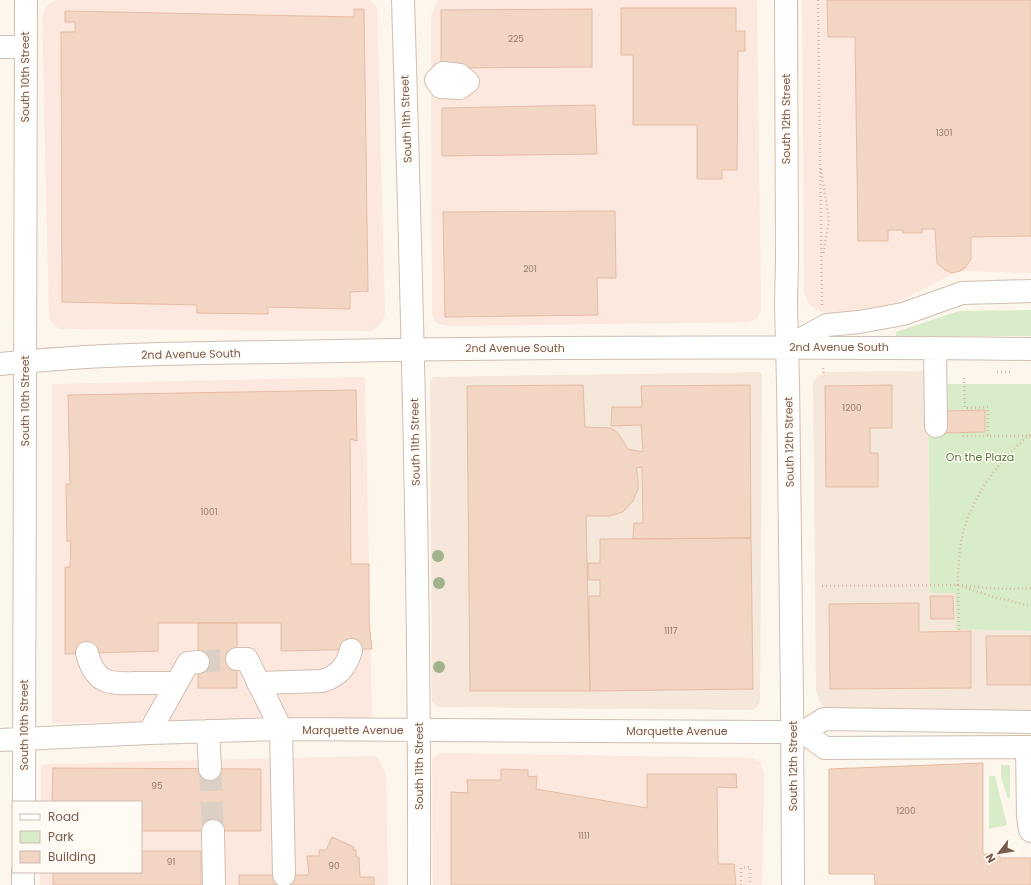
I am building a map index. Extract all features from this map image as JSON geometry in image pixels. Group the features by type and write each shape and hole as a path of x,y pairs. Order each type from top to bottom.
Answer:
{"street":[{"name":"South 10th Street","path":"24,801 23,710 26,0"},
{"name":"South 11th Street","path":"403,0 413,349 419,730 419,885"},
{"name":"South 12th Street","path":"786,0 786,304 798,732 793,885"},
{"path":"0,47 25,47"},
{"path":"405,82 436,80"},
{"path":"788,347 827,325 859,322 904,314 962,293 1031,291"},
{"name":"2nd Avenue South","path":"0,364 25,361 120,356 413,349 788,347 1031,349"},
{"path":"935,348 936,426"},
{"path":"258,683 322,680 331,678 344,667 351,650"},
{"path":"87,653 94,672 102,679 113,684 177,683"},
{"path":"237,659 247,659 281,730 284,875"},
{"path":"149,733 188,663 198,662"},
{"path":"798,732 824,719 1031,722"},
{"name":"Marquette Avenue","path":"0,740 149,733 281,730 798,732"},
{"path":"208,731 210,769"},
{"path":"798,732 825,748 1029,747 1028,816 1031,831"},
{"path":"212,831 214,885"},
{"path":"23,873 23,885"}],"path":[{"path":"818,0 822,308"},
{"path":"820,161 829,220 822,261"},
{"path":"964,378 965,409 988,407 988,436"},
{"path":"964,432 964,436 1030,435"},
{"path":"959,631 958,585 959,562 963,533 975,503 987,480 1005,457 1030,435"},
{"path":"958,585 994,598 1031,606"},
{"path":"822,586 958,585 993,589 1031,588"},
{"path":"741,885 741,868 750,867 750,885"}],"shaded area":[{"path":"55,0 372,1 377,8 385,314 379,325 372,331 61,329 54,326 49,316 42,17 47,5"},
{"path":"439,0 757,0 761,310 757,319 748,322 449,326 436,323 432,315 431,15"},
{"path":"802,0 1031,0 1031,273 959,271 882,310 857,317 818,311 809,304 804,293"},
{"path":"927,371 930,592 956,593 956,629 1031,631 1031,712 825,708 819,700 816,690 813,383 818,375 827,372"},
{"path":"760,372 762,375 760,700 758,706 753,710 437,707 432,701 431,379 434,377"},
{"path":"365,377 372,719 52,723 52,384"},
{"path":"438,754 752,758 760,762 764,774 762,885 433,885 432,759"},
{"path":"374,756 380,761 386,774 388,885 40,885 40,873 142,873 142,801 41,801 41,767 44,764"}],"green space":[{"path":"1031,310 1031,336 896,336 896,332 959,311"},
{"name":"On the Plaza","path":"928,384 1031,384 1031,631 956,629 955,593 930,593"},
{"path":"1001,765 1010,765 1010,797 1008,799 1001,777"},
{"path":"989,776 995,776 1007,825 989,829"}],"building":[{"path":"827,0 1031,0 1031,236 971,237 971,259 965,268 952,273 945,270 937,263 935,229 922,229 922,233 903,233 903,230 888,230 888,241 858,241 855,37 828,37"},
{"path":"621,8 736,8 736,31 745,31 745,51 738,51 737,170 722,170 722,179 697,179 697,125 633,125 633,55 621,55"},
{"path":"354,9 364,9 368,291 350,292 350,309 268,307 268,314 197,313 197,305 62,302 61,32 75,32 75,22 65,22 65,11 354,17"},
{"path":"592,9 592,67 441,68 441,10"},
{"path":"595,105 597,154 442,156 442,108"},
{"path":"615,211 616,278 597,278 598,315 445,317 443,212"},
{"path":"583,385 585,427 611,428 618,433 628,449 643,452 641,425 611,426 612,407 642,407 641,386 750,385 751,538 633,539 634,523 643,523 642,467 636,468 638,489 633,501 623,512 609,516 586,516 590,691 470,691 467,386"},
{"path":"892,385 892,428 870,428 870,453 878,453 878,487 826,487 825,386"},
{"path":"356,390 357,441 350,439 351,564 369,564 369,622 372,649 281,651 281,623 158,623 158,651 65,654 65,567 70,567 71,541 67,541 66,484 70,484 68,395"},
{"path":"985,410 985,432 942,433 942,411"},
{"path":"751,538 753,689 590,691 589,596 600,596 600,580 588,580 588,563 600,563 600,539"},
{"path":"930,596 953,596 954,619 931,619"},
{"path":"919,603 919,632 971,631 971,688 830,689 829,604"},
{"path":"198,623 237,623 237,688 198,688"},
{"path":"986,636 1031,636 1031,685 987,685"},
{"path":"983,763 983,854 1000,854 1000,858 1031,858 1031,885 875,885 874,874 829,874 829,769"},
{"path":"53,768 261,769 261,831 142,831 142,801 52,801"},
{"path":"501,769 528,770 528,777 537,776 536,789 647,808 647,774 736,774 737,788 717,787 718,864 734,864 736,885 451,885 451,792 468,793 467,780 501,780"},
{"path":"332,837 354,847 353,850 356,850 356,857 359,857 360,877 374,877 374,885 239,885 239,875 309,875 307,856 319,856 319,850 326,850"},
{"path":"142,851 201,851 201,885 53,885 53,873 142,873"}],"tunnel":[{"path":"198,662 237,659"},
{"path":"210,769 213,831"}]}
